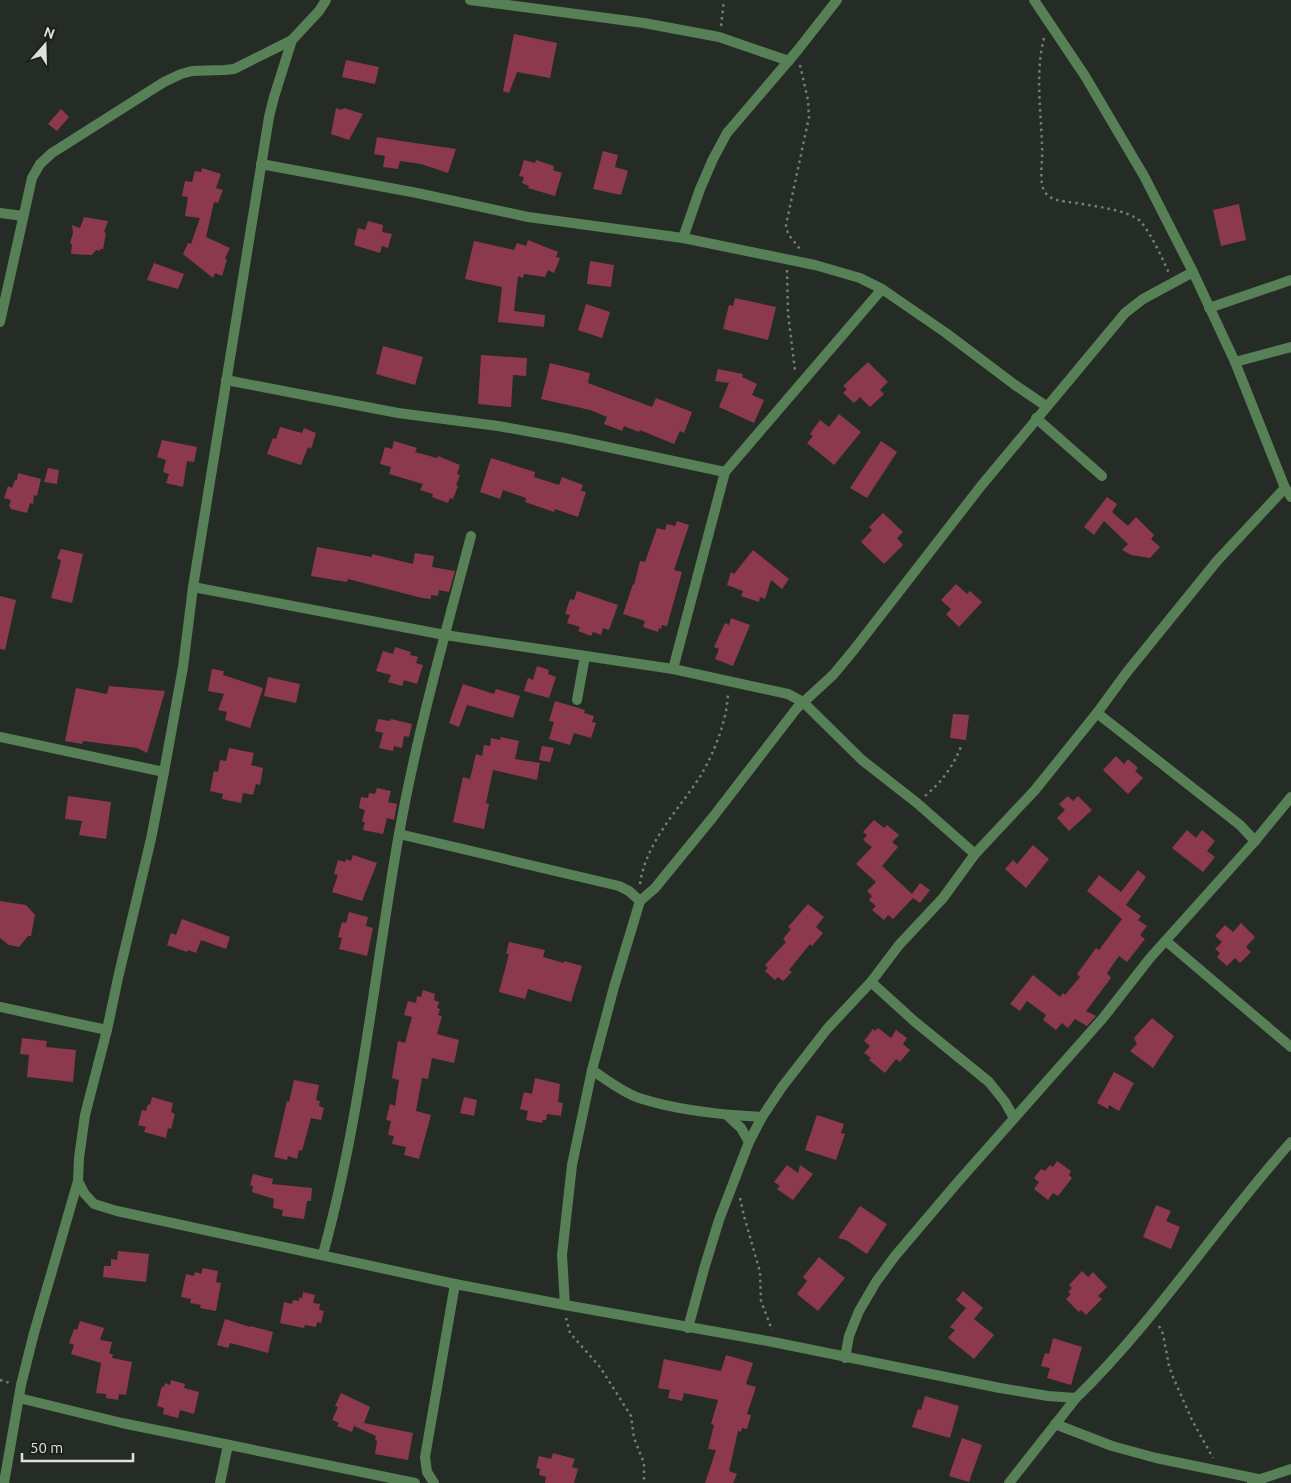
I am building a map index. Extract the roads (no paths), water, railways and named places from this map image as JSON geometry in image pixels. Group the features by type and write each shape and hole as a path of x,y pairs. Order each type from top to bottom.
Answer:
{"street":[{"path":"0,322 34,172 40,164 52,153 164,82 192,71 234,69 292,40 319,11 326,0"},
{"path":"470,0 644,23 719,37 789,61"},
{"path":"683,238 700,189 727,133 789,61 837,0"},
{"path":"1034,0 1085,76 1144,176 1193,272 1235,362 1284,488 1291,497"},
{"path":"4,1483 19,1398 36,1325 78,1181 85,1115 107,1030 151,838 183,667 193,587 261,164 274,97 292,40"},
{"path":"261,164 417,193 528,217 683,238 815,264 860,278 882,289 1046,406"},
{"path":"0,213 23,216"},
{"path":"565,1306 562,1255 572,1165 592,1070 614,987 640,901 663,878 803,702 828,679 853,651 981,486 1125,313 1143,299 1193,272"},
{"path":"1209,308 1291,280"},
{"path":"673,669 725,472 882,289"},
{"path":"1235,362 1291,347"},
{"path":"226,380 398,413 498,426 565,438 725,472"},
{"path":"1036,418 1102,476"},
{"path":"688,1328 719,1220 749,1142 762,1117 799,1064 850,1003 871,982 899,945 943,898 975,854 1034,790 1217,561 1284,488"},
{"path":"323,1254 337,1202 352,1126 399,834 434,670 471,536"},
{"path":"193,587 445,635 673,669 776,690 803,702 862,760 917,803 975,854"},
{"path":"577,700 585,656"},
{"path":"1097,713 1240,824 1255,841"},
{"path":"0,738 164,772"},
{"path":"845,1358 849,1336 859,1311 876,1282 895,1256 1103,1018 1150,958 1255,841 1291,797"},
{"path":"399,834 619,886 629,891 640,901"},
{"path":"1166,942 1291,1047"},
{"path":"871,982 889,1000 989,1082 1005,1102 1014,1118"},
{"path":"0,1007 107,1030"},
{"path":"592,1070 617,1087 638,1098 727,1115 762,1117"},
{"path":"727,1115 741,1128 749,1142"},
{"path":"1009,1483 1076,1398 1153,1313 1257,1180 1291,1142"},
{"path":"78,1181 84,1193 94,1204 155,1221 323,1254 455,1284 565,1306 777,1343 1038,1395 1076,1398"},
{"path":"434,1483 427,1472 426,1457 455,1284"},
{"path":"19,1398 228,1446 415,1483"},
{"path":"1055,1424 1112,1446 1254,1481 1291,1469"},
{"path":"220,1483 228,1446"}]}
